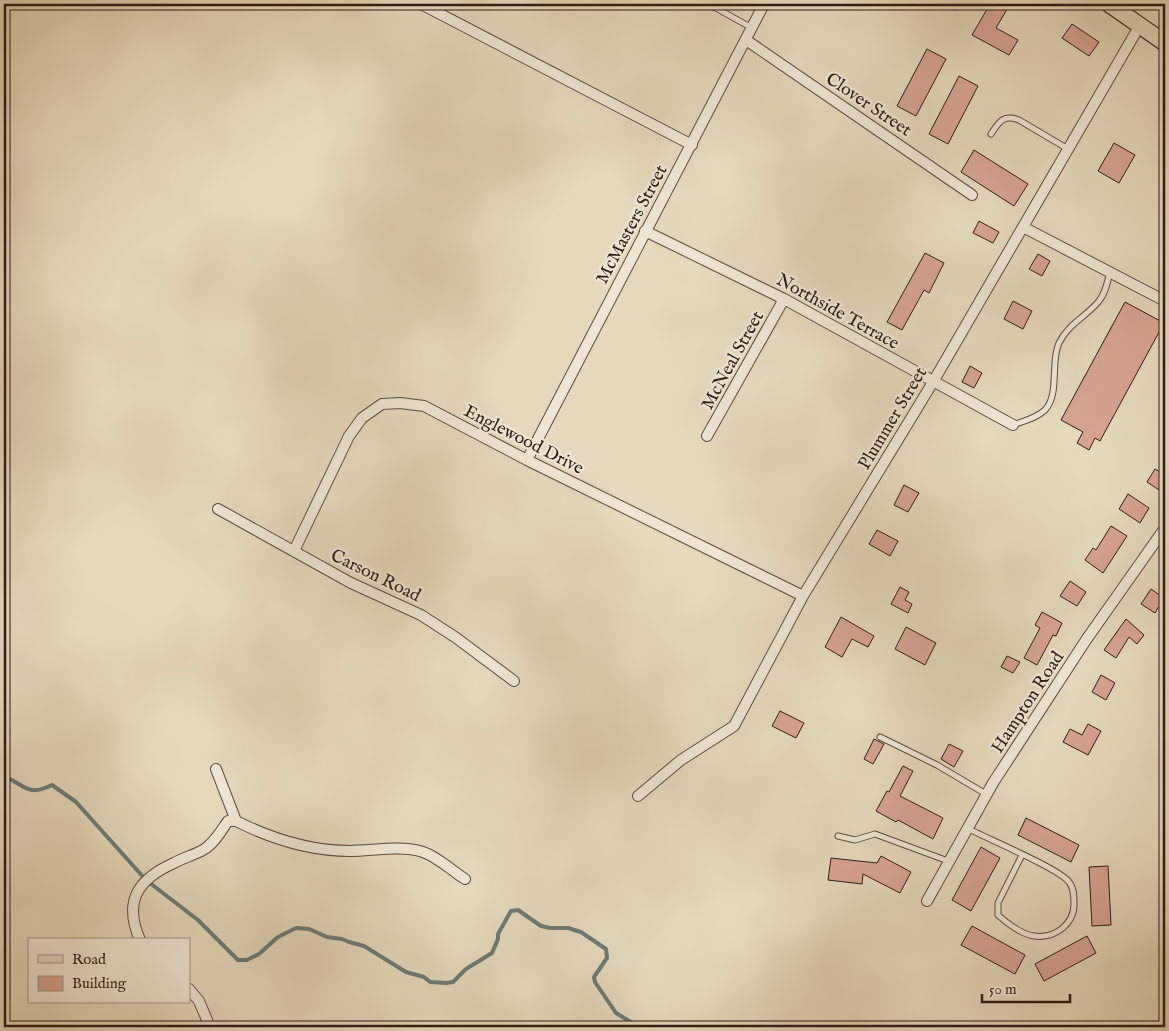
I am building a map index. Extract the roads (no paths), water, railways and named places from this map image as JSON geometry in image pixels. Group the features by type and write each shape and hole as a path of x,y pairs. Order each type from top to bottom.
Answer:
{"main road":[{"path":"1118,6 1165,43"}],"street":[{"path":"422,4 692,145"},
{"name":"McMasters Street","path":"527,460 764,4"},
{"name":"Plummer Street","path":"638,796 681,760 734,726 803,596 933,382 1140,25"},
{"name":"Clover Street","path":"746,40 972,195"},
{"path":"1023,227 1165,301"},
{"name":"Northside Terrace","path":"645,231 784,299 1013,425"},
{"name":"McNeal Street","path":"708,436 784,299"},
{"name":"Englewood Drive","path":"294,551 349,436 362,418 382,404 400,403 424,406 527,460 803,596"},
{"name":"Carson Road","path":"218,509 351,583 421,615 514,680"},
{"name":"Hampton Road","path":"927,900 986,794 1086,640 1165,528"},
{"path":"216,769 236,821"},
{"path":"139,938 132,920 132,909 139,889 155,874 212,844 228,821 236,821 286,842 306,848 349,851 392,850 424,853 465,879"},
{"path":"190,989 199,1001 210,1027"}],"lane":[{"path":"706,4 752,29"},
{"path":"991,134 998,123 1005,118 1011,117 1068,149"},
{"path":"1013,425 1036,416 1046,409 1051,399 1058,344 1065,333 1098,303 1105,292 1110,272"},
{"path":"880,737 938,765 986,794"},
{"path":"967,828 1022,855 1048,868 1069,882 1073,890 1074,911 1071,920 1063,929 1044,936 1034,936 1018,930 998,915 998,903 1022,855"},
{"path":"838,836 855,840 875,834 948,861"}],"waterway":[{"path":"4,776 32,790 52,785 76,802 146,880 198,920 238,960 247,960 259,954 278,937 296,928 309,929 327,937 342,939 364,946 406,972 424,977 430,982 453,982 466,969 492,953 498,939 498,934 511,911 518,910 541,926 568,928 581,932 606,949 607,958 594,977 595,982 616,1013 639,1027"}]}
